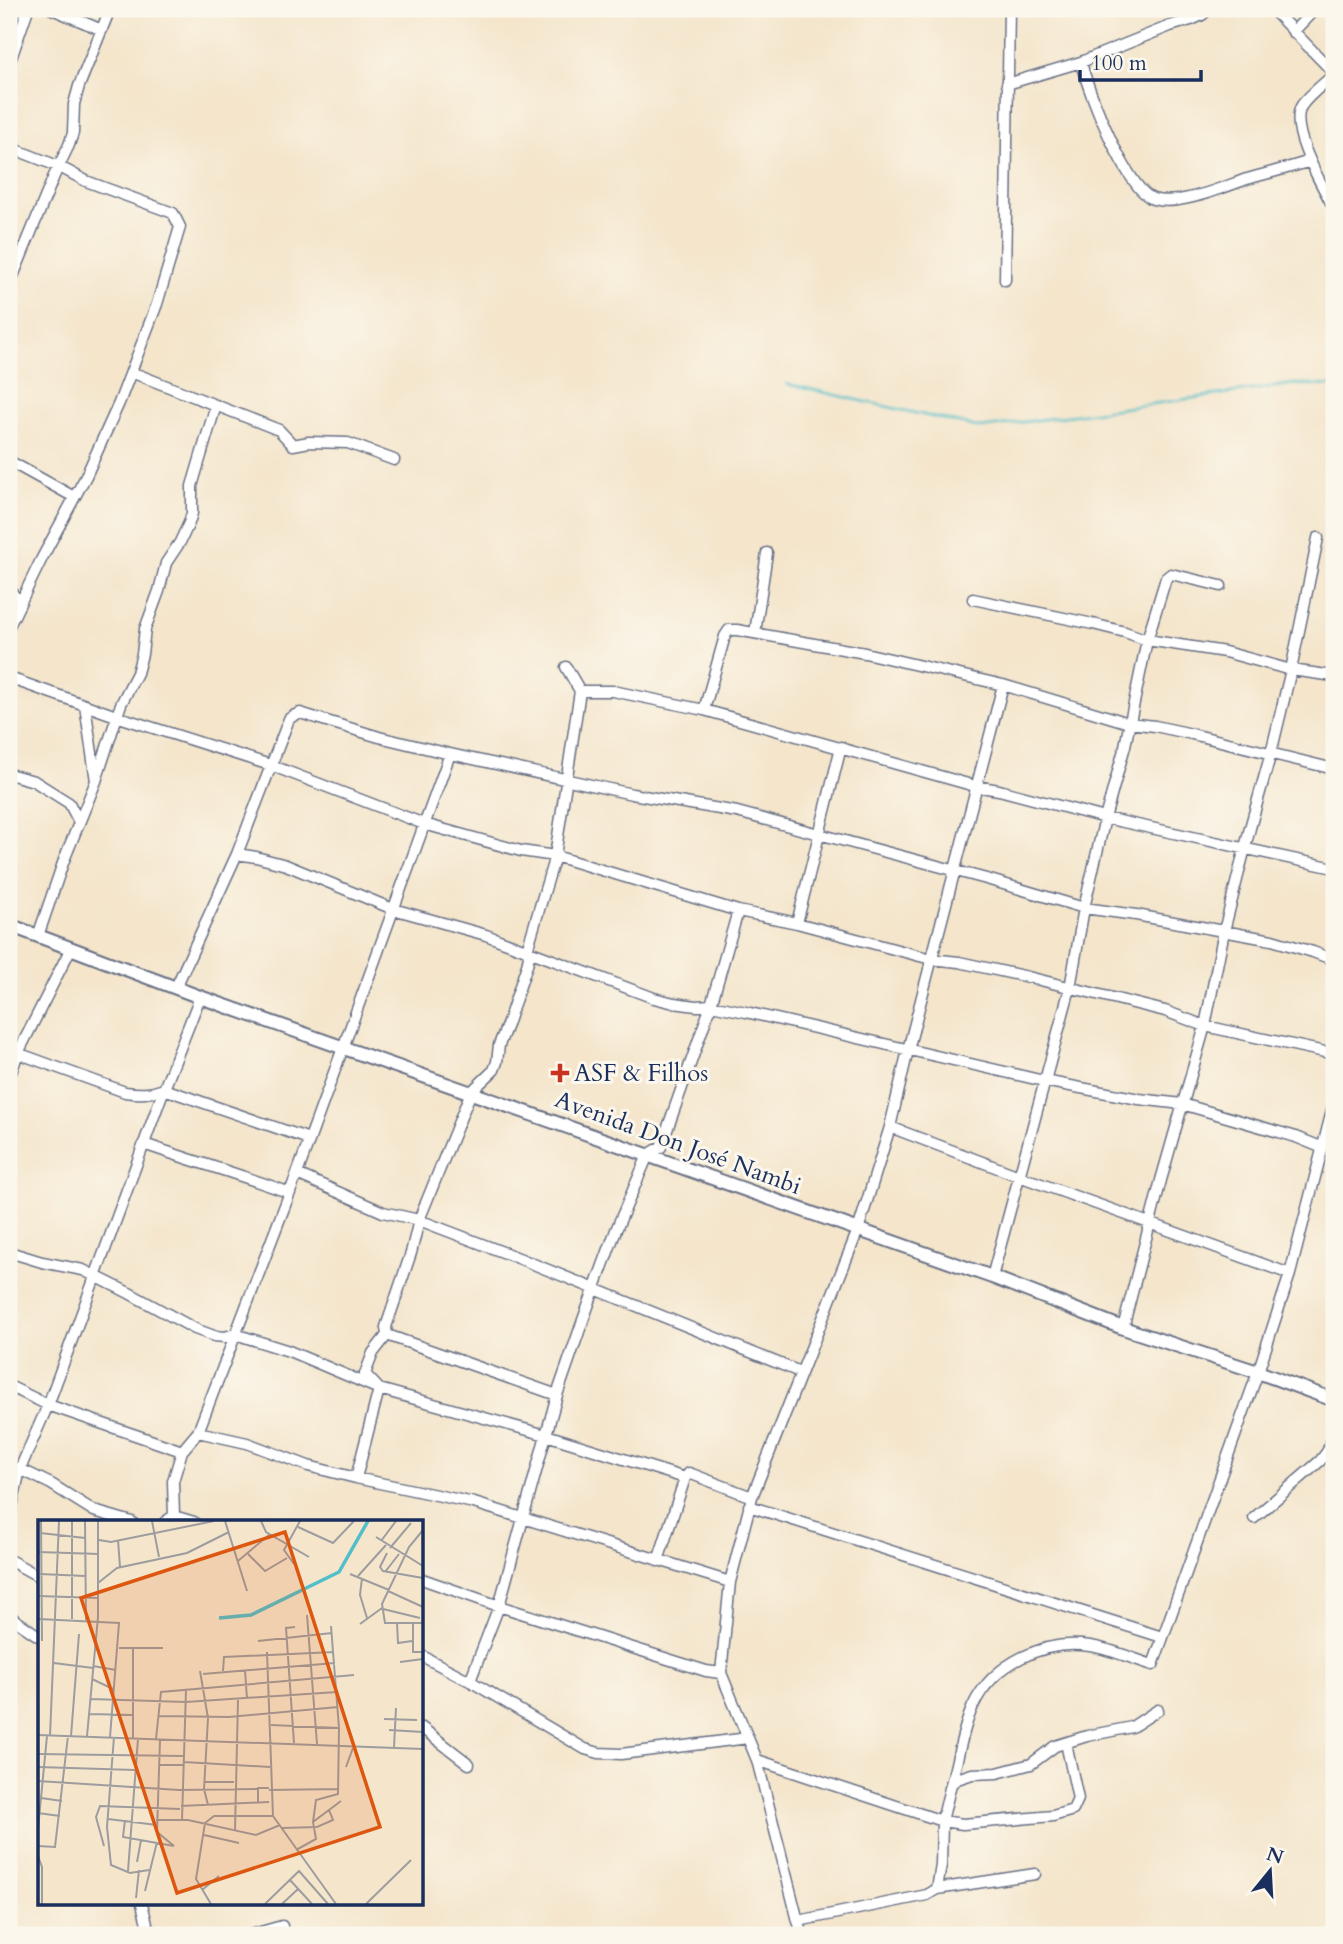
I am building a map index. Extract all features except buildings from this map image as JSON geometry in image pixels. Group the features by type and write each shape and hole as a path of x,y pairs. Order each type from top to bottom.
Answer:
{"street":[{"path":"9,64 28,9"},
{"path":"52,9 102,30"},
{"path":"9,286 73,133 74,104 79,86 110,9"},
{"path":"1005,280 1009,9"},
{"path":"1007,84 1081,62 1191,20 1209,9"},
{"path":"1272,9 1334,74 1302,104 1298,114 1310,161 1334,208"},
{"path":"1293,32 1315,9"},
{"path":"1081,62 1084,77 1114,148 1149,198 1158,200 1196,197 1310,161"},
{"path":"9,147 60,167 86,181 173,213 180,227 157,304 131,372 86,476 9,626"},
{"path":"131,372 279,430 293,445 340,442 394,460"},
{"path":"38,936 119,717 121,704 137,673 145,629 166,563 180,542 192,513 192,486 216,405"},
{"path":"9,461 74,497"},
{"path":"1123,1328 1205,1026 1224,931 1291,670 1318,538"},
{"path":"755,633 767,553"},
{"path":"992,1277 1070,988 1084,908 1105,818 1125,746 1147,640 1166,578 1171,574 1221,586"},
{"path":"9,589 20,603"},
{"path":"973,599 1093,624 1147,640 1224,652 1291,670 1334,676"},
{"path":"704,710 724,636 729,630 865,653 1003,685 1129,723 1155,726 1334,769"},
{"path":"379,1389 365,1374 373,1353 387,1335 386,1327 419,1220 471,1092 494,1070 499,1045 527,965 527,950 555,856 580,691 566,667"},
{"path":"9,678 119,717 270,765 424,824 522,851 555,856 738,911 797,923 931,959 959,962 1165,1011 1205,1026 1334,1054"},
{"path":"803,1935 757,1760 721,1673 730,1582 751,1501 858,1230 890,1127 975,786 1003,685"},
{"path":"580,691 612,691 704,710 975,786 1105,818 1334,868"},
{"path":"85,705 96,781"},
{"path":"176,987 237,854 289,719 300,713 379,737 450,754 632,794 737,812 1084,908 1272,940 1334,960"},
{"path":"797,923 841,747"},
{"path":"170,1519 173,1481 182,1451 198,1432 290,1193 450,754"},
{"path":"9,774 34,781 69,803 79,822"},
{"path":"69,803 88,800"},
{"path":"237,854 286,865 393,909 486,935 654,999 685,1005 711,1005 1044,1081 1139,1099 1182,1104 1296,1137 1323,1148"},
{"path":"470,1681 499,1606 557,1395 615,1230 648,1155 661,1147 711,1005 738,911"},
{"name":"Avenida Don José Nambi","path":"9,925 200,997 992,1277 1123,1328 1334,1400"},
{"path":"9,1077 13,1051 71,948"},
{"path":"9,1521 11,1495 20,1469 48,1405 200,997"},
{"path":"13,1051 125,1091 143,1094 164,1089 309,1139"},
{"path":"937,1889 941,1865 942,1821 951,1784 973,1706 993,1678 1013,1662 1049,1646 1066,1644 1093,1646 1153,1665 1258,1373 1290,1274 1334,1102"},
{"path":"890,1127 1019,1177 1290,1274"},
{"path":"144,1144 290,1193"},
{"path":"297,1174 383,1212 419,1220 800,1372"},
{"path":"9,1252 41,1262 83,1270 195,1329 214,1336 235,1334 289,1352 379,1389 546,1435 685,1478"},
{"path":"83,1270 102,1262"},
{"path":"387,1335 557,1395"},
{"path":"9,1386 48,1405 182,1451"},
{"path":"356,1478 379,1389"},
{"path":"198,1432 247,1443 308,1466 474,1503 730,1582"},
{"path":"1254,1518 1320,1461 1334,1434"},
{"path":"20,1469 51,1484 94,1511 125,1520"},
{"path":"658,1561 685,1478 689,1473 751,1501 1162,1637"},
{"path":"9,1560 38,1576"},
{"path":"424,1580 499,1606 706,1671 721,1673"},
{"path":"9,1616 38,1636"},
{"path":"424,1657 585,1749 598,1753 621,1754 748,1738"},
{"path":"951,1784 972,1774 997,1773 1031,1764 1055,1746 1132,1727 1158,1710"},
{"path":"424,1730 469,1764"},
{"path":"757,1760 942,1821 963,1824 1053,1816 1073,1810 1078,1799 1066,1743"},
{"path":"798,1921 927,1895 937,1889 1035,1874"},
{"path":"143,1906 150,1935"},
{"path":"250,1935 282,1926"}],"waterway":[{"path":"787,384 981,428 1295,384 1334,386"}],"place":[{"name":"ASF & Filhos","path":"560,1073"}]}
